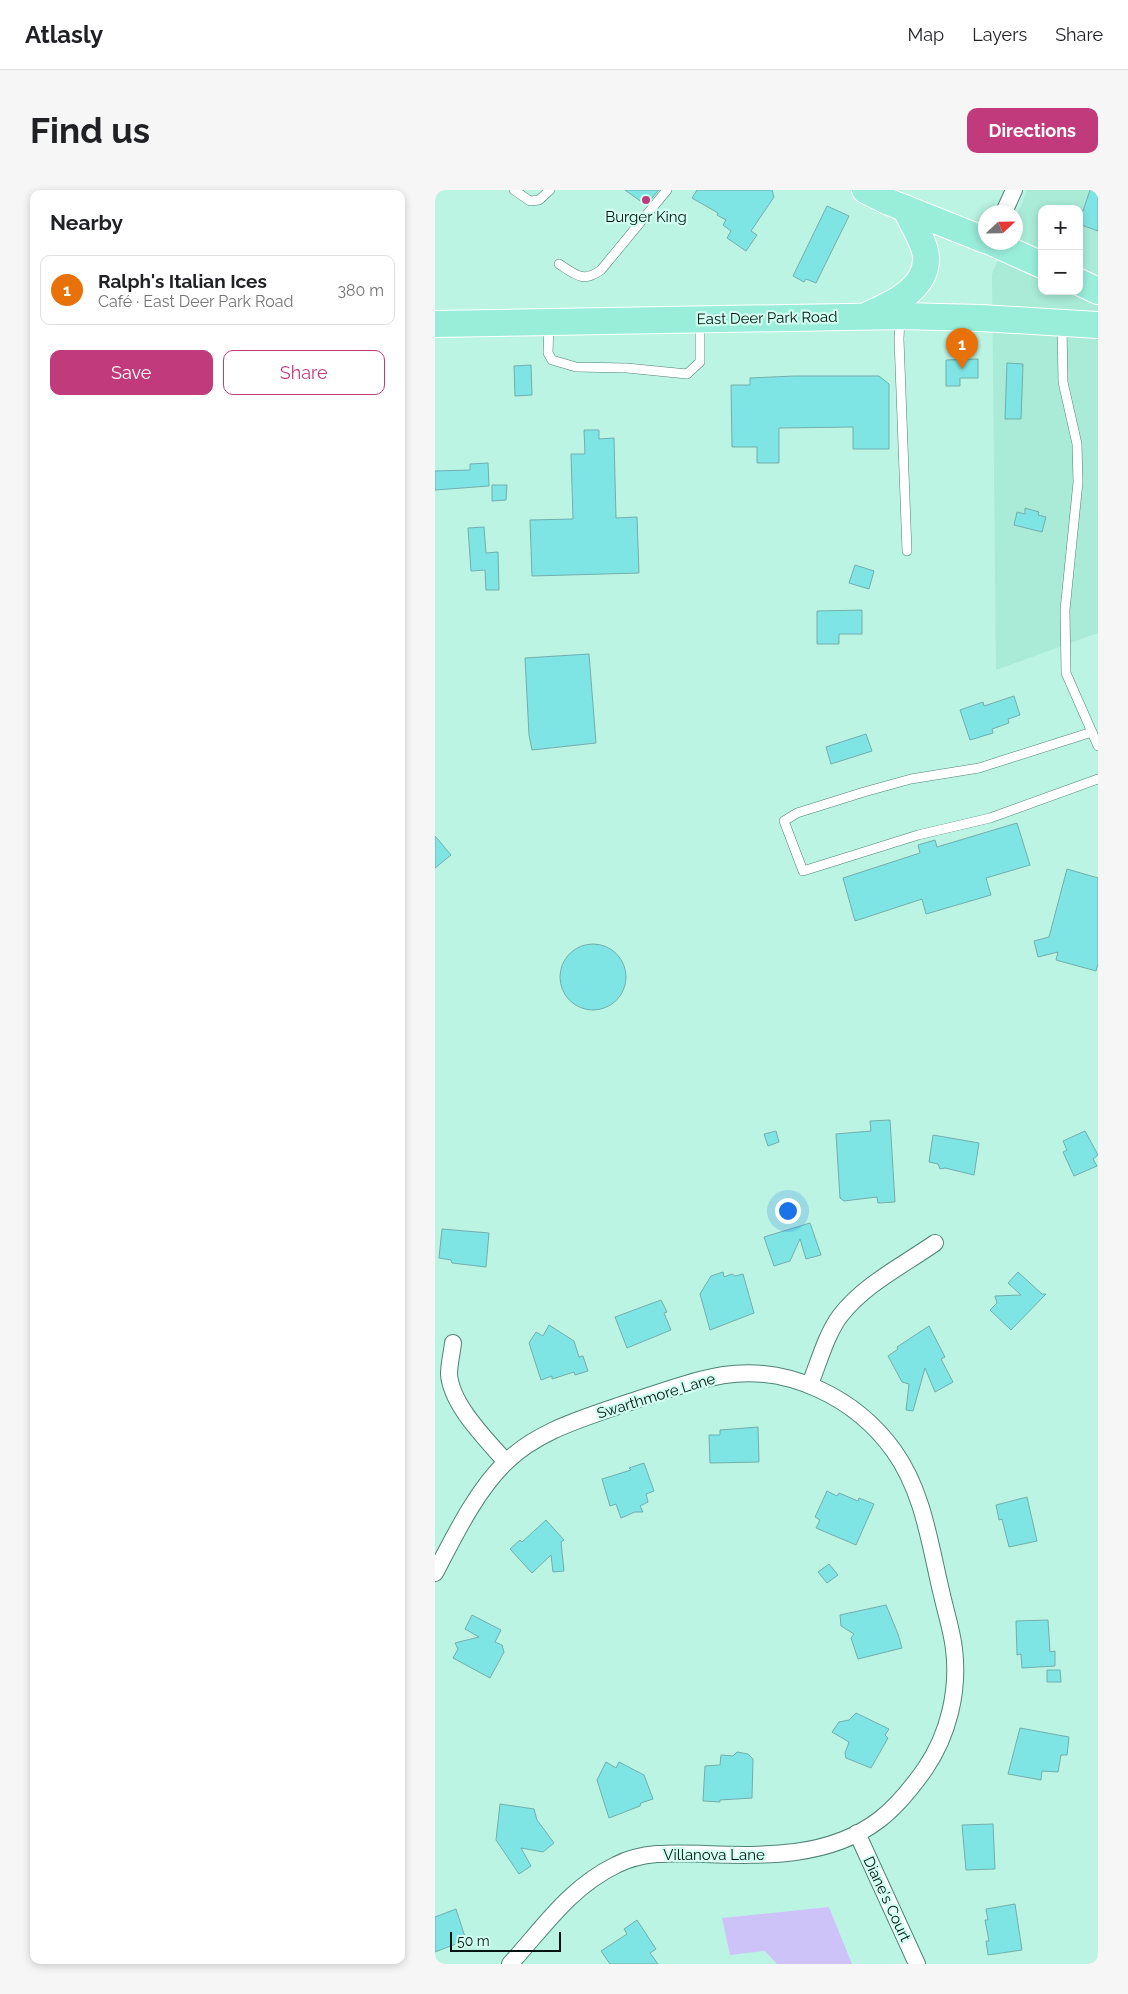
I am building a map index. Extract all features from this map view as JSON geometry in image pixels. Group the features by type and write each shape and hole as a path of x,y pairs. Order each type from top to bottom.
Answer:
{"main road":[{"path":"865,190 978,237"},
{"path":"863,316 891,305 917,284 924,272 927,257 905,208"},
{"path":"1008,250 1038,263"},
{"path":"1083,284 1098,291"},
{"name":"East Deer Park Road","path":"435,324 901,316 972,317 1098,325"}],"street":[{"path":"1007,205 1014,190"},
{"path":"810,1384 839,1318 875,1282 935,1243"},
{"path":"453,1343 449,1374 452,1388 480,1433 506,1462"},
{"name":"Swarthmore Lane","path":"435,1573 476,1500 506,1462 532,1442 562,1425 693,1381 729,1374 754,1374 810,1384 843,1403 871,1424 882,1436 911,1476 922,1510 954,1648 955,1677 951,1712 943,1737 927,1767 909,1789"},
{"name":"Villanova Lane","path":"510,1964 565,1900 591,1879 618,1863 644,1856 674,1853 759,1856 794,1853 827,1846 857,1833 879,1820 909,1789"},
{"name":"Diane's Court","path":"857,1833 917,1964"}],"lane":[{"path":"514,190 530,201 539,200 550,190"},
{"path":"559,264 579,277 592,277 601,270 667,190"},
{"path":"901,316 900,359 907,551"},
{"path":"549,322 548,353 552,360 576,367 627,368 687,374 700,362 700,319"},
{"path":"1062,322 1063,382 1077,444 1078,482 1065,610 1066,673 1098,746"},
{"path":"1092,732 979,768 911,779 864,792 797,813 784,821 803,871 918,835 990,818 1098,780"}],"shaded area":[{"path":"1027,190 1098,190 1098,633 996,670 992,274 1002,250 1023,250 1023,205 1021,205"},
{"path":"829,1907 852,1964 777,1964 765,1951 730,1955 722,1918"}],"building":[{"name":"Burger King","path":"625,190 659,190 646,205"},
{"path":"697,190 772,190 774,197 751,231 757,235 746,251 727,238 731,231 723,225 726,220 717,215 718,213 692,198"},
{"path":"1090,190 1098,190 1098,231 1083,225 1083,211"},
{"path":"827,206 849,216 816,283 806,279 804,282 793,276"},
{"path":"978,359 978,378 960,378 960,386 946,386 946,360"},
{"path":"1007,363 1023,364 1021,419 1005,419"},
{"path":"531,365 532,395 515,396 514,366"},
{"path":"879,376 889,384 889,449 853,449 853,427 779,428 779,463 757,463 757,447 732,447 731,385 750,385 750,378"},
{"path":"584,430 599,430 599,439 614,438 616,518 637,517 639,573 532,576 530,520 573,519 571,454 585,454"},
{"path":"488,463 489,486 435,490 435,471 470,470 470,464"},
{"path":"492,485 507,485 506,500 492,501"},
{"path":"1025,508 1039,512 1038,515 1046,517 1042,532 1014,525 1017,512 1025,514"},
{"path":"484,527 486,553 498,552 499,590 486,590 485,570 471,571 468,528"},
{"path":"855,565 874,571 869,589 849,583"},
{"path":"862,610 862,634 839,634 839,644 817,644 817,611"},
{"path":"589,654 596,743 532,750 529,735 525,658"},
{"path":"1014,696 1020,715 1008,719 1009,723 992,729 993,733 970,740 960,710 983,702 984,706"},
{"path":"866,734 872,751 831,764 826,747"},
{"path":"1017,823 1030,865 986,878 991,895 926,914 922,899 855,921 843,878 920,853 918,845 935,840 937,847"},
{"path":"435,836 451,855 435,868"},
{"path":"1067,869 1098,878 1098,964 1096,971 1056,960 1058,952 1038,957 1034,941 1049,937"},
{"path":"587,944 599,944 611,949 621,959 626,971 624,990 611,1005 599,1010 587,1010 575,1005 565,995 560,983 560,971 565,959 575,949"},
{"path":"890,1120 895,1202 878,1203 877,1197 844,1201 840,1198 836,1134 871,1131 870,1121"},
{"path":"776,1131 779,1142 768,1146 764,1134"},
{"path":"1085,1131 1098,1155 1093,1159 1097,1166 1074,1176 1063,1152 1067,1150 1063,1141"},
{"path":"933,1135 979,1143 974,1175 945,1168 940,1169 938,1164 929,1162"},
{"path":"810,1223 821,1255 806,1259 800,1239 790,1261 774,1266 764,1237"},
{"path":"442,1229 489,1233 486,1267 452,1263 451,1260 439,1258"},
{"path":"723,1272 724,1277 732,1274 735,1276 743,1274 754,1313 710,1330 700,1294 711,1276"},
{"path":"1018,1272 1042,1294 1046,1294 1011,1330 990,1310 997,1303 995,1296 1021,1295 1008,1283"},
{"path":"661,1300 667,1312 664,1313 671,1330 627,1348 615,1317"},
{"path":"549,1325 574,1341 579,1357 583,1356 588,1371 575,1375 574,1372 552,1379 552,1376 541,1380 529,1343 536,1332 543,1336"},
{"path":"929,1326 945,1357 941,1359 953,1382 935,1392 925,1368 913,1411 906,1410 909,1384 902,1382 888,1356 898,1349 897,1347"},
{"path":"758,1427 759,1462 710,1463 709,1435 720,1435 720,1430"},
{"path":"644,1463 654,1491 646,1494 648,1502 640,1506 643,1512 635,1512 621,1518 616,1504 610,1506 602,1479 631,1470 629,1468"},
{"path":"827,1491 837,1496 839,1493 858,1501 859,1498 874,1504 856,1545 816,1528 820,1520 815,1517"},
{"path":"1027,1497 1037,1541 1009,1547 1002,1519 999,1520 996,1505"},
{"path":"546,1520 564,1540 561,1542 564,1571 553,1572 551,1555 532,1573 510,1549 520,1540 522,1542"},
{"path":"829,1564 838,1575 827,1583 818,1572"},
{"path":"886,1605 902,1648 858,1659 851,1638 854,1634 841,1626 840,1615"},
{"path":"472,1615 501,1630 495,1642 502,1645 504,1652 490,1678 453,1658 458,1649 455,1643 479,1637 465,1629"},
{"path":"1048,1620 1050,1652 1055,1651 1055,1666 1022,1668 1021,1654 1017,1655 1016,1621"},
{"path":"1047,1670 1060,1670 1061,1682 1047,1682"},
{"path":"856,1713 889,1729 885,1735 888,1738 871,1768 846,1758 845,1753 849,1742 832,1732 839,1722 849,1720"},
{"path":"1020,1728 1069,1737 1067,1755 1061,1755 1058,1772 1042,1771 1041,1780 1008,1774"},
{"path":"737,1752 748,1754 753,1759 752,1798 720,1800 720,1802 703,1801 705,1766 720,1765 721,1755 733,1756"},
{"path":"606,1762 616,1768 619,1762 644,1775 653,1799 609,1818 597,1780"},
{"path":"500,1804 534,1809 537,1820 554,1843 543,1852 521,1848 531,1866 519,1874 496,1840"},
{"path":"993,1824 995,1869 966,1870 962,1825"},
{"path":"1015,1904 1022,1950 988,1955 986,1941 989,1941 985,1920 988,1920 986,1909"},
{"path":"456,1909 466,1940 435,1952 435,1917"},
{"path":"637,1920 656,1949 650,1953 658,1964 610,1964 601,1951 627,1934 624,1929"}],"place":[{"name":"Burger King","path":"646,200"},
{"name":"Ralph's Italian Ices","path":"962,369"}]}
